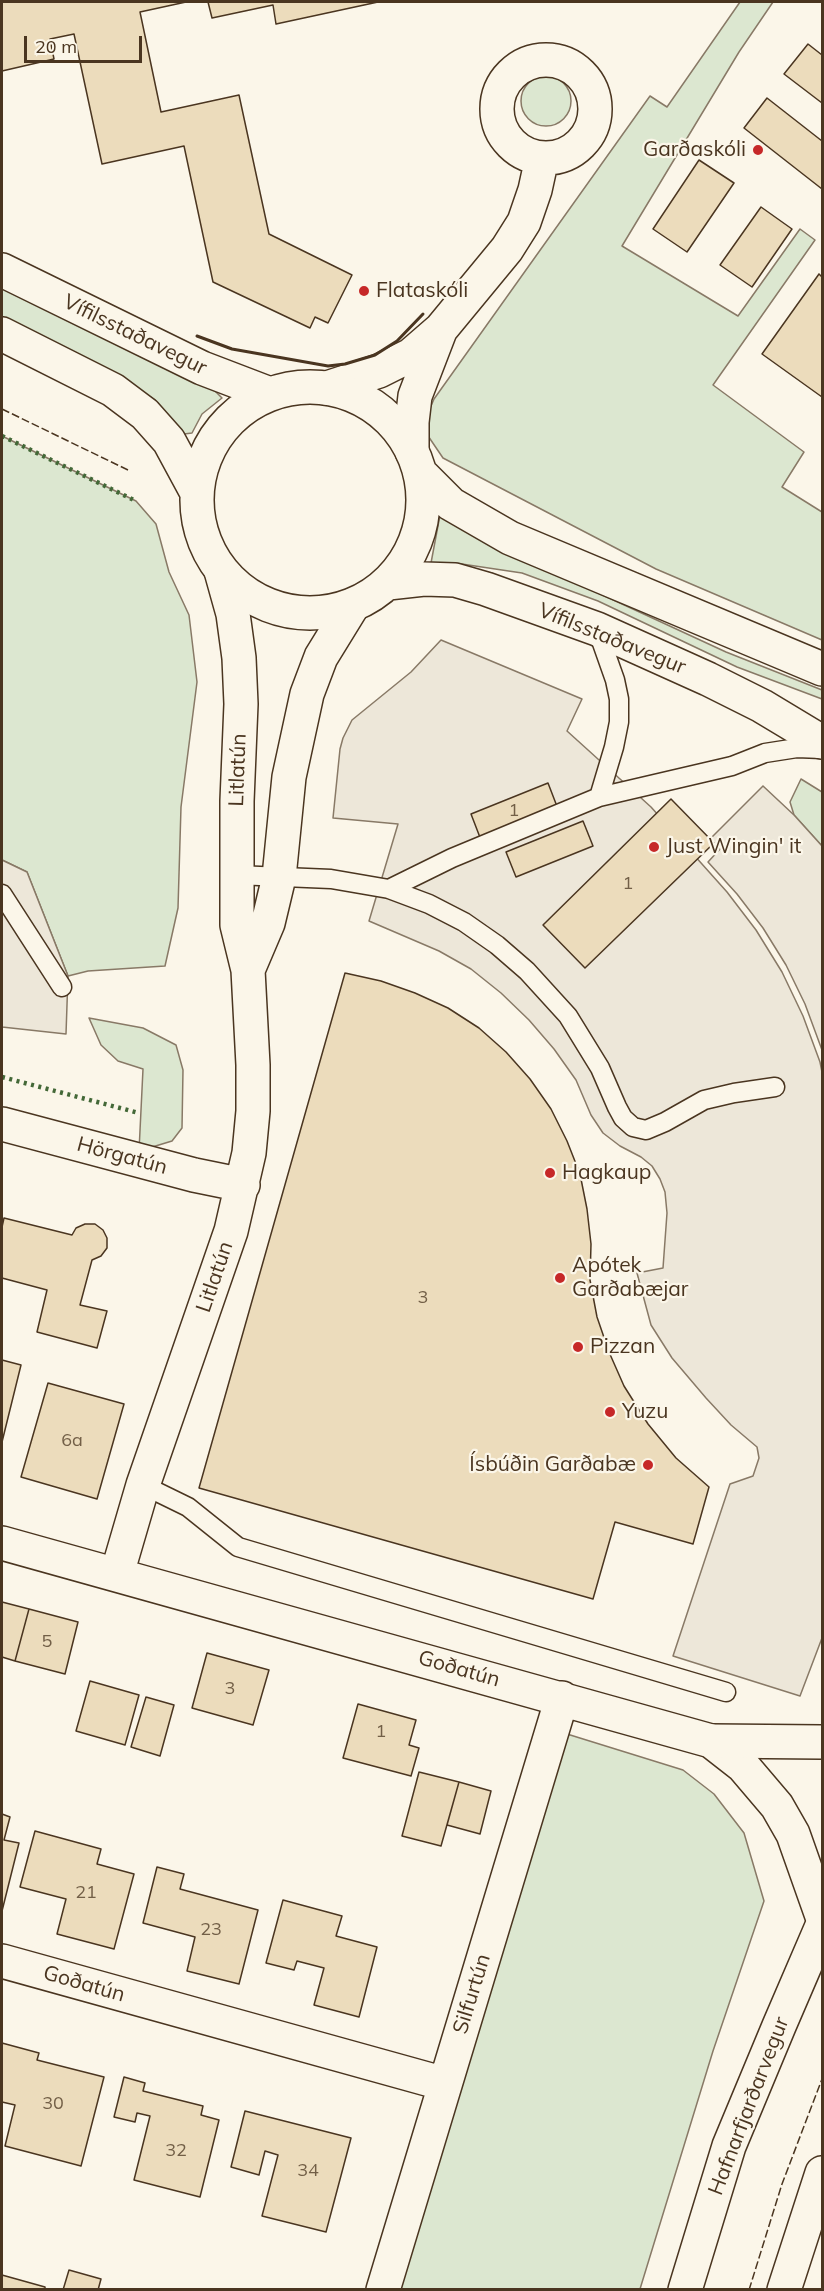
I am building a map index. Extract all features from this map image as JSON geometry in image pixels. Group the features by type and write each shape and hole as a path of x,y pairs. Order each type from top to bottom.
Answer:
{"street":[{"path":"327,388 390,366 411,354 441,329 507,249 524,222 535,190 542,158"},
{"name":"Vífilsstaðavegur","path":"2,270 202,368 270,394"},
{"path":"416,462 412,422 415,396 441,329"},
{"name":"Vífilsstaðavegur","path":"2,334 113,390 145,414 169,441 196,491"},
{"name":"Vífilsstaðavegur","path":"416,462 423,502 419,532 407,560 388,583 371,596 353,605 318,613 281,610 248,596 221,571 206,547 198,520 196,491 204,460 219,432 242,409 270,394 298,387 327,388 354,396 377,409 397,428 416,462 451,504 510,538 822,669"},
{"name":"Litlatún","path":"117,1574 143,1485 231,1231 249,1153 253,1111 253,1065 248,970 237,925 236,875 241,704 239,658 233,614 221,571"},
{"name":"Vífilsstaðavegur","path":"388,583 424,579 454,580 486,589 597,629 735,692 822,742"},
{"name":"Litlatún","path":"248,970 268,923 279,877 289,777 306,694 321,657 353,605"},
{"name":"Hörgatún","path":"2,1124 186,1173 243,1185"},
{"name":"Goðatún","path":"2,1543 711,1741 743,1766 777,1806 794,1834 822,1916"},
{"name":"Silfurtún","path":"383,2289 562,1698"},
{"path":"711,1741 822,1742"},
{"name":"Hafnarfjarðarvegur","path":"685,2289 729,2146 822,1926"},
{"name":"Goðatún","path":"2,1961 445,2085"},
{"path":"784,2289 822,2173"}],"lane":[{"path":"597,629 615,680 619,699 619,722 614,747 599,797"},
{"path":"389,889 452,858 599,797 732,766 765,753 796,748 822,749"},
{"path":"236,875 331,879 389,889 429,904 464,922 497,945 527,971 568,1016 600,1068 623,1118 633,1127 646,1130 704,1100 776,1087"},
{"path":"2,894 62,987"},
{"path":"143,1485 188,1507 238,1547 726,1692"}],"green space":[{"path":"740,2 773,2 739,52 622,246 738,316 800,229 815,240 713,385 804,452 782,487 822,512 822,640 656,569 443,458 422,427 434,399 650,96 667,107"},
{"path":"546,76 564,83 571,101 564,119 546,126 528,119 521,101 528,83"},
{"path":"2,284 215,391 222,398 202,414 192,433 184,434 155,400 111,372 2,318"},
{"path":"2,436 136,501 156,524 169,572 189,615 197,682 181,807 178,908 165,966 88,971 68,976 27,872 2,860"},
{"path":"440,515 529,561 726,652 822,690 822,699 737,667 598,601 522,573 455,563 431,563"},
{"path":"801,779 822,792 822,846 794,815 790,802"},
{"path":"89,1018 143,1028 176,1045 183,1070 182,1128 172,1141 139,1151 143,1069 118,1061 101,1045"},
{"path":"567,1734 683,1770 714,1794 744,1833 764,1901 713,2051 640,2289 393,2290"}],"shaded area":[{"path":"441,640 582,699 567,731 651,807 727,892 756,930 782,972 803,1016 820,1062 822,1072 822,1638 800,1696 673,1656 730,1484 753,1476 759,1458 757,1447 731,1425 706,1398 672,1358 651,1325 637,1273 663,1268 667,1213 665,1192 660,1179 652,1166 641,1157 620,1146 603,1133 591,1115 576,1080 554,1049 501,993 471,969 439,951 369,921 398,824 333,818 340,749 352,720 411,672"},
{"path":"763,786 822,846 822,1050 805,1004 786,965 763,928 708,862 720,849 710,839"},
{"path":"2,860 27,872 68,976 66,1034 2,1027"}],"building":[{"path":"2,2 186,2 140,12 161,112 239,95 269,234 352,275 328,323 315,317 310,328 213,282 184,146 102,164 74,34 50,39 54,59 2,71"},
{"path":"208,2 378,2 276,24 273,5 212,18"},
{"path":"808,44 822,55 822,103 784,74"},
{"path":"767,98 822,141 822,189 744,128"},
{"path":"699,160 734,183 687,252 653,229"},
{"path":"761,207 792,229 752,287 720,265"},
{"path":"819,274 822,277 822,397 762,354"},
{"path":"548,783 558,809 481,840 471,814"},
{"path":"671,799 714,843 585,968 543,925"},
{"path":"583,821 593,846 516,877 506,852"},
{"path":"345,973 381,981 448,1008 479,1028 506,1052 530,1079 551,1109 580,1174 591,1244 590,1280 597,1317 609,1352 624,1386 648,1424 676,1458 709,1487 693,1544 615,1522 593,1599 199,1488"},
{"path":"4,1218 72,1235 76,1228 85,1224 95,1224 103,1230 107,1238 107,1248 101,1256 92,1260 80,1305 107,1311 97,1348 37,1332 47,1290 2,1278"},
{"path":"2,1360 21,1365 2,1442"},
{"path":"48,1383 124,1404 97,1499 21,1477"},
{"path":"2,1602 29,1609 15,1661 2,1657"},
{"path":"29,1609 78,1622 65,1674 15,1661"},
{"path":"207,1653 269,1670 253,1725 192,1708"},
{"path":"90,1681 139,1695 125,1745 76,1731"},
{"path":"146,1697 174,1705 160,1756 131,1747"},
{"path":"358,1704 416,1720 409,1745 419,1748 411,1776 343,1758"},
{"path":"419,1772 459,1782 441,1846 402,1836"},
{"path":"459,1782 491,1791 480,1834 447,1825"},
{"path":"2,1814 10,1817 4,1840 19,1843 2,1911"},
{"path":"35,1831 101,1849 97,1864 134,1874 114,1949 57,1934 66,1899 20,1887"},
{"path":"157,1867 184,1874 180,1889 258,1910 239,1984 187,1971 195,1937 143,1923"},
{"path":"283,1900 342,1916 336,1936 377,1947 359,2017 314,2005 324,1968 297,1961 294,1970 266,1963"},
{"path":"2,2043 39,2053 37,2060 104,2077 81,2166 5,2146 15,2105 2,2102"},
{"path":"124,2077 145,2083 143,2091 203,2106 201,2115 219,2120 200,2197 134,2180 150,2116 137,2113 135,2122 114,2117"},
{"path":"245,2111 351,2138 326,2232 262,2216 278,2155 265,2151 259,2175 231,2167"},
{"path":"69,2270 101,2279 98,2290 63,2290"},
{"path":"2,2275 45,2287 45,2290 2,2290"}],"hedge":[{"path":"2,436 136,501"},
{"path":"2,1077 139,1113"}],"fence":[{"path":"2,409 130,471"},
{"path":"749,2290 782,2184 822,2079"}],"wall":[{"path":"197,336 232,349 328,366 345,364 375,355 397,341 423,314"}],"place":[{"name":"Garðaskóli","path":"758,150"},
{"name":"Flataskóli","path":"364,291"},
{"name":"Just Wingin' it","path":"654,847"},
{"name":"Hagkaup","path":"550,1173"},
{"name":"Apótek Garðabæjar","path":"560,1278"},
{"name":"Pizzan","path":"578,1347"},
{"name":"Yuzu","path":"610,1412"},
{"name":"Ísbúðin Garðabæ","path":"648,1465"}]}
